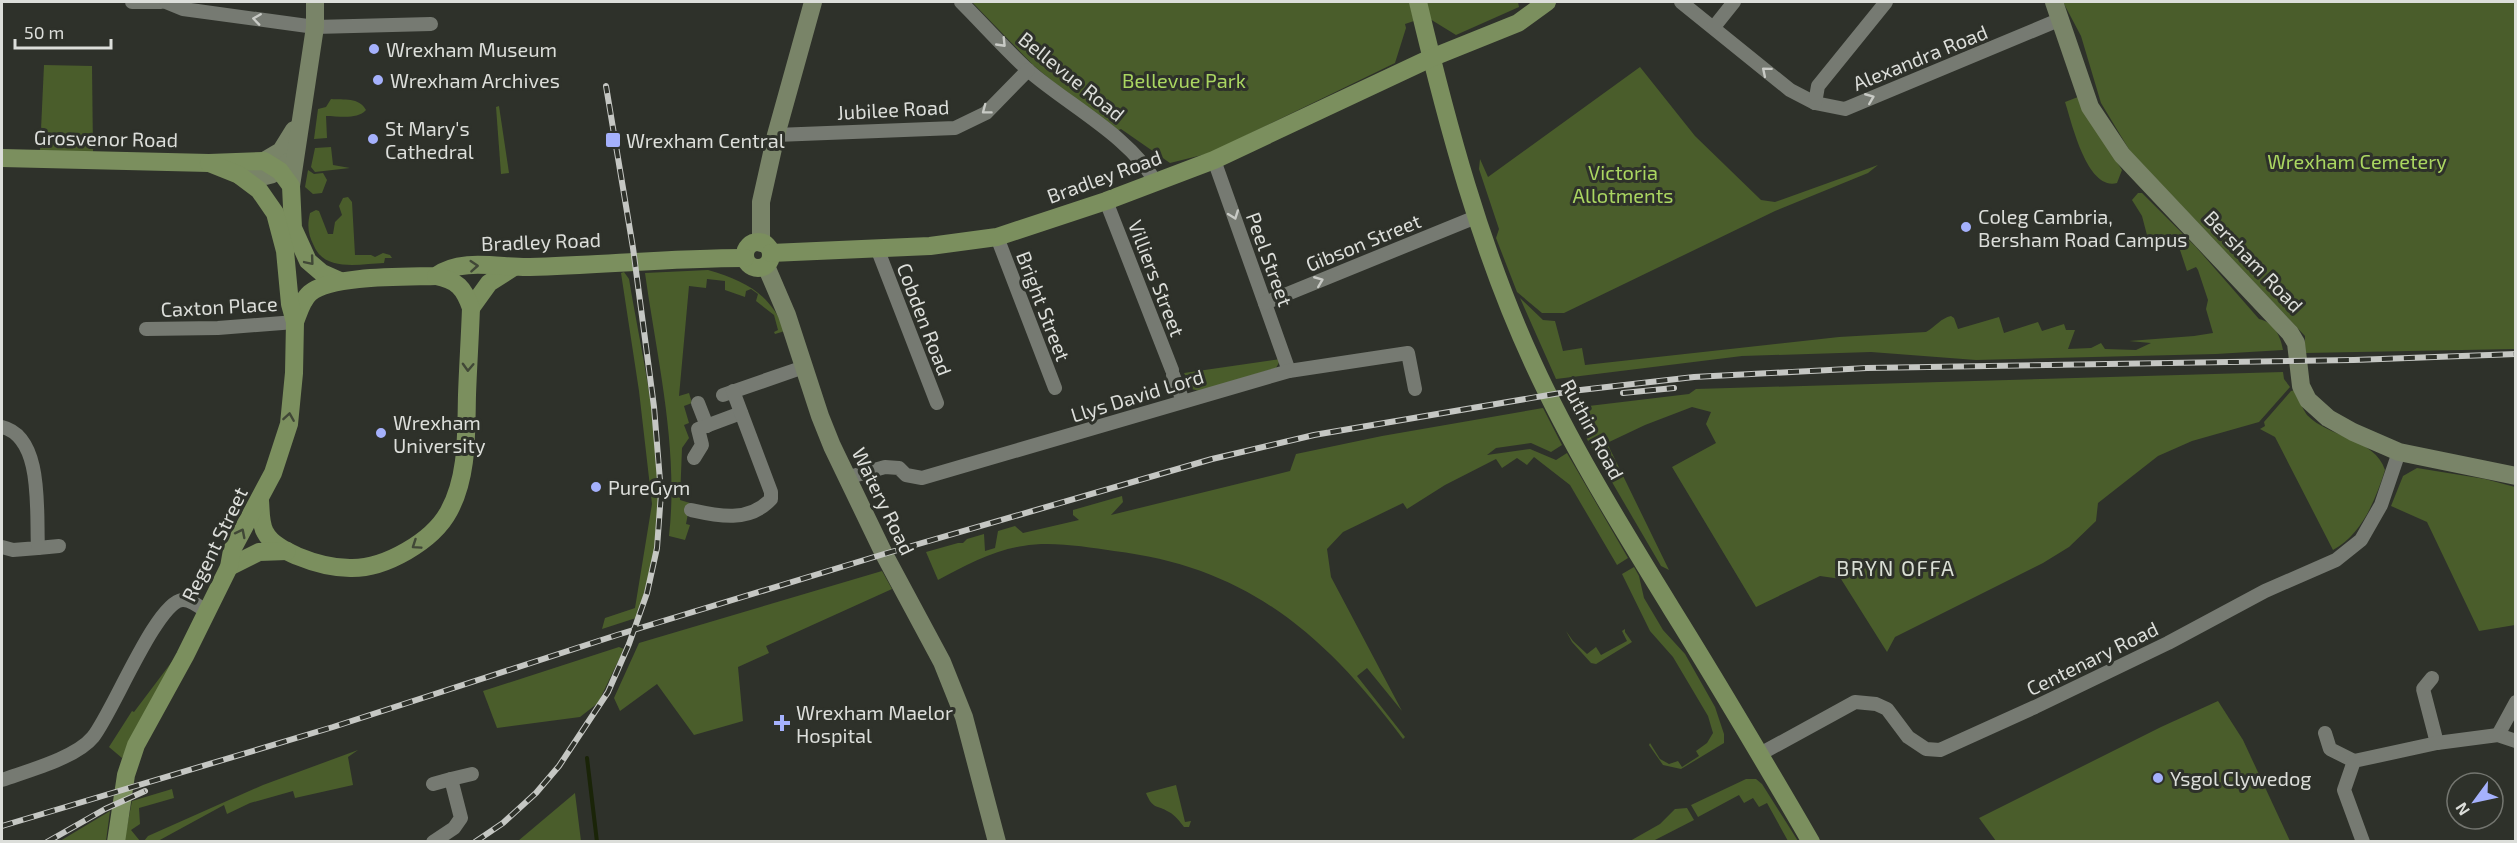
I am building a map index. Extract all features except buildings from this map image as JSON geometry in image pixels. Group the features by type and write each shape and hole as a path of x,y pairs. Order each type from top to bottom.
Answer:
{"main road":[{"name":"Ruthin Road","path":"1418,2 1431,58 1476,217 1533,363 1573,442 1811,842"},
{"name":"Bradley Road","path":"295,322 308,294 320,286 340,281 436,276 444,270 460,267 501,264 514,267 685,258 745,258 749,246 766,254 930,246 997,237 1106,201 1214,160 1431,58 1518,23 1547,2"},
{"name":"Grosvenor Road","path":"2,158 209,163 264,162"},
{"path":"264,162 280,171 291,186 293,228 308,261 322,273 340,281"},
{"name":"Grosvenor Road","path":"209,163 239,175 259,190 275,213 285,251"},
{"path":"285,251 293,228"},
{"name":"Regent Street","path":"116,839 120,806 135,745 185,656 229,567 232,550 260,501 289,424 294,373 295,322 290,304 285,251"},
{"path":"471,308 489,283 514,267"},
{"path":"260,501 262,524 266,535 287,551 332,567 353,568 397,555 435,531 458,491 464,464 471,308 466,293 459,284 450,278 436,276"},
{"path":"229,567 260,552 287,551"}],"street":[{"path":"132,2 161,2"},
{"path":"166,2 183,9 315,27 431,24"},
{"path":"291,186 294,153 315,27 315,2"},
{"name":"Watery Road","path":"813,2 776,135 761,202 766,254 820,417 846,478 942,662 964,717 997,842"},
{"name":"Bellevue Road","path":"961,2 1028,70 1077,110 1122,141 1148,168 1156,183"},
{"name":"Alexandra Road","path":"1681,2 1790,90 1815,103 1845,109 2061,19"},
{"path":"1714,27 1734,2"},
{"path":"1815,103 1818,86 1886,2"},
{"name":"Bersham Road","path":"2054,2 2090,107 2122,155 2290,333 2296,343 2299,378 2308,400 2328,418 2353,432 2399,452 2516,476"},
{"name":"Jubilee Road","path":"776,135 955,128 986,113 1028,70"},
{"path":"264,162 281,151 300,121"},
{"path":"280,171 294,153"},
{"name":"Peel Street","path":"1214,160 1289,371"},
{"name":"Grosvenor Road","path":"239,175 261,178 280,171"},
{"name":"Villiers Street","path":"1106,201 1184,401"},
{"name":"Gibson Street","path":"1265,303 1476,217"},
{"name":"Bright Street","path":"997,237 1055,388"},
{"name":"Cobden Road","path":"877,248 937,403"},
{"name":"Caxton Place","path":"146,329 218,328 295,322"},
{"name":"Llys David Lord","path":"846,478 885,467 899,468 906,475 922,478 1289,371 1408,353 1415,389"},
{"path":"691,510 729,518 753,511 771,499 771,492 741,413 728,393 804,367"},
{"path":"698,403 707,426"},
{"path":"694,458 702,445 698,429 741,413"},
{"path":"2,427 13,430 28,447 34,471 38,548"},
{"name":"Centenary Road","path":"1760,754 1855,702 1876,704 1887,709 1908,737 1926,749 1940,750 2035,707 2168,643 2265,591 2336,560 2361,540 2381,505 2399,452"},
{"path":"2,547 13,550 59,546"},
{"path":"2,780 64,758 92,738 155,626 169,607 180,600 188,601 207,612"},
{"path":"2432,678 2423,689 2437,743"},
{"path":"2498,735 2516,702"},
{"path":"2325,733 2330,749 2354,760 2437,743 2498,735 2516,741"},
{"path":"2354,760 2344,790 2363,842"},
{"path":"433,784 472,774"},
{"path":"433,842 454,828 461,818 452,779"}],"green space":[{"name":"Bellevue Park","path":"972,2 1409,2 1414,21 1405,24 1406,28 1395,63 1210,153 1170,163 1121,129 1116,131 1080,104 1033,65"},
{"path":"1426,2 1518,2 1519,7 1456,35 1430,19"},
{"name":"Wrexham Cemetery","path":"2063,2 2515,2 2515,349 2305,353 2305,336 2130,151 2101,103 2081,36"},
{"path":"44,65 92,66 93,152 40,151"},
{"name":"Victoria Allotments","path":"1640,67 1695,136 1761,200 1775,202 1878,165 1868,173 1775,211 1564,313 1542,313 1517,292 1496,238 1499,229 1479,169 1480,159 1488,177"},
{"path":"2078,97 2088,118 2122,170 2117,183 2106,183 2097,177 2082,153 2065,102"},
{"path":"331,99 355,101 366,110 353,116 326,116 327,138 314,139 318,109 326,107"},
{"path":"499,106 509,173 501,174 496,107"},
{"path":"331,147 333,165 350,168 315,172 311,167 315,148"},
{"path":"308,170 314,174 323,173 327,180 322,193 313,194 305,187"},
{"path":"2138,193 2142,193 2196,247 2259,319 2273,327 2281,340 2283,350 2216,354 1976,360 1871,352 1742,356 1556,379 1520,298 1543,320 1555,321 1563,351 1582,348 1585,365 1839,337 1926,332 1951,316 1958,329 1999,317 2004,333 2038,322 2042,331 2064,324 2066,330 2075,330 2068,349 2091,348 2101,343 2105,349 2136,350 2151,343 2129,341 2213,333 2206,309 2208,300 2198,270 2196,267 2187,271 2177,241 2174,241 2171,234 2148,239 2142,216 2132,200"},
{"path":"348,197 352,202 355,255 375,257 383,253 392,258 385,258 384,263 344,265 326,260 319,254 309,234 310,213 319,211 328,234 333,234 335,222 342,215 339,206 343,198"},
{"path":"708,270 734,279 755,290 772,307 785,331 775,334 774,332 778,330 774,315 756,301 758,294 751,289 746,291 745,297 725,290 725,281 707,279 706,288 689,286 679,396 689,393 692,403 684,406 689,423 684,425 689,438 682,448 680,500 690,503 686,524 690,525 685,540 669,536 671,470 669,437 645,273"},
{"path":"624,272 629,279 652,412 658,480 658,514 652,565 636,618 602,629 605,618 635,608 652,504 639,391 621,273"},
{"path":"1281,359 1276,368 1199,391 1192,389 1184,373"},
{"path":"2283,372 2284,379 2290,387 2259,422 2192,441 2158,456 2098,503 2096,521 2069,547 2043,563 1895,637 1887,652 1841,579 1820,576 1756,607 1672,467 1716,443 1706,424 1711,412 1692,407 1607,443 1669,570 1661,566 1588,441 1572,408 1689,394 1696,389"},
{"path":"2295,390 2307,415 2316,423 2372,451 2380,459 2385,470 2372,505 2360,526 2333,550 2275,437 2260,429 2265,426 2264,422 2291,391"},
{"path":"1543,408 1562,445 1551,452 1531,443 1496,448 1487,455 1530,449 1556,460 1567,453 1628,558 1617,565 1570,485 1534,457 1527,465 1517,458 1502,468 1496,459 1445,485 1407,509 1403,503 1343,532 1327,549 1331,577 1402,711 1367,668 1357,676 1405,737 1403,739 1344,668 1313,638 1280,612 1244,590 1205,572 1162,559 1092,548 1045,544 1001,551 938,580 926,552 963,543 967,539 984,534 985,551 995,548 998,531 1015,526 1023,533 1079,520 1073,515 1073,510 1122,496 1123,502 1111,515 1290,471 1296,454 1382,436"},
{"path":"2417,468 2485,479 2515,487 2515,625 2479,631 2427,522 2391,506 2403,476"},
{"path":"1634,567 1639,576 1644,598 1663,630 1685,654 1715,707 1724,734 1724,743 1681,769 1663,765 1649,745 1650,743 1660,759 1669,764 1678,761 1682,767 1699,756 1696,751 1707,743 1713,733 1708,716 1673,657 1650,631 1622,574"},
{"path":"882,571 892,589 766,646 769,653 738,667 743,721 694,735 657,684 620,711 614,698 639,643"},
{"path":"1625,629 1632,642 1596,664 1591,663 1572,642 1566,631 1587,654 1596,647 1601,655 1627,641 1622,631"},
{"path":"183,647 122,758 109,747 132,711 134,712"},
{"path":"619,647 624,649 598,703 580,717 497,728 483,691"},
{"name":"Ysgol Clywedog","path":"2218,701 2243,740 2290,841 1996,841 1979,818 2161,727"},
{"path":"358,750 348,757 353,785 295,798 293,791 250,803 227,814 224,805 158,841 144,841 148,836 263,785"},
{"path":"1746,779 1756,779 1762,784 1798,841 1788,841 1767,803 1759,807 1753,798 1744,803 1739,795 1698,817 1691,805"},
{"path":"1176,785 1185,822 1191,821 1189,827 1184,827 1171,813 1153,804 1146,793"},
{"path":"172,789 174,798 139,808 140,824 131,830 140,841 124,842 132,801"},
{"path":"575,793 581,841 518,841"},
{"path":"1687,808 1694,820 1653,841 1630,841 1660,824 1675,809"},
{"path":"110,811 106,841 60,841"}],"waterway":[{"path":"587,758 597,842"}],"railway":[{"path":"475,842 503,823 536,793 559,766 608,692 629,644 647,593 657,548 661,493 654,407 633,248 606,86"},
{"path":"2,826 333,727 617,635 884,554 1212,459 1314,435 1572,391 1694,377 1867,368 2354,360 2516,354"},
{"path":"1623,393 1674,388"},
{"path":"47,842 105,809 145,791"}],"place":[{"name":"Wrexham Museum","path":"374,49"},
{"name":"Wrexham Archives","path":"378,80"},
{"name":"St Mary's Cathedral","path":"373,139"},
{"name":"Wrexham Central","path":"613,140"},
{"name":"Coleg Cambria, Bersham Road Campus","path":"1966,227"},
{"name":"Wrexham University","path":"381,433"},
{"name":"PureGym","path":"596,487"},
{"name":"Wrexham Maelor Hospital","path":"782,723"},
{"name":"Ysgol Clywedog","path":"2158,778"}],"district":[{"name":"BRYN OFFA","path":"1896,567"}]}
